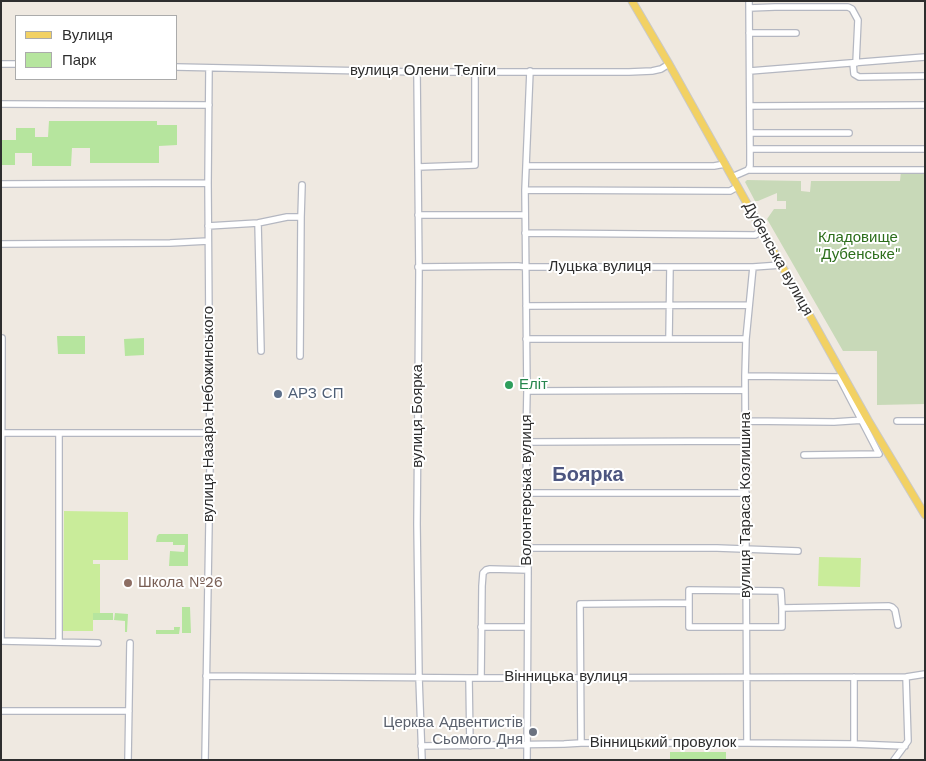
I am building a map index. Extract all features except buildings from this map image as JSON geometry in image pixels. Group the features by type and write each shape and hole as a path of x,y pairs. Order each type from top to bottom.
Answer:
{"main road":[{"name":"Дубенська вулиця","path":"632,1 781,265 865,420 925,515"}],"street":[{"path":"748,170 750,166 749,5 848,7 852,9 858,20 854,74 866,78 925,76"},
{"path":"749,34 796,33"},
{"path":"750,71 925,57"},
{"path":"1,64 15,64"},
{"name":"вулиця Олени Теліги","path":"178,68 417,72 652,71 661,69 669,64"},
{"name":"вулиця Назара Небожинського","path":"205,760 210,433 209,68"},
{"name":"Волонтерська вулиця","path":"527,760 528,570 525,190 530,71"},
{"name":"вулиця Боярка","path":"417,72 417,524 422,760"},
{"path":"418,167 475,165 475,72"},
{"path":"1,104 209,106"},
{"path":"750,106 925,104"},
{"path":"750,134 848,133"},
{"path":"750,149 925,149"},
{"path":"527,166 714,166 724,164"},
{"path":"732,177 748,170 925,170"},
{"path":"1,184 208,184"},
{"path":"300,356 302,185"},
{"path":"525,190 730,191 737,187"},
{"path":"418,215 525,215"},
{"path":"208,226 258,223 287,217 301,217"},
{"path":"258,223 261,351"},
{"path":"525,233 754,235 762,231"},
{"path":"1,244 208,241"},
{"name":"Луцька вулиця","path":"418,267 753,267 781,265"},
{"path":"669,339 670,267"},
{"name":"вулиця Тараса Козлишина","path":"747,743 745,376 746,339 753,267"},
{"path":"526,306 749,305"},
{"path":"2,338 1,641 98,643"},
{"path":"526,339 746,339"},
{"path":"745,376 838,377 865,420 880,454 804,455"},
{"path":"527,391 745,390"},
{"path":"745,421 834,422 865,420"},
{"path":"897,421 925,421"},
{"path":"1,433 210,433"},
{"path":"59,641 60,433"},
{"path":"526,442 745,441"},
{"path":"527,493 746,493"},
{"path":"527,548 717,548 798,551"},
{"path":"481,678 482,586 484,573 486,570 528,570"},
{"path":"688,590 781,590 782,626 689,626 689,603 688,590"},
{"path":"581,743 580,604 689,603"},
{"path":"782,608 889,606 895,610 898,625"},
{"path":"481,627 527,627"},
{"path":"128,760 130,643"},
{"name":"Вінницька вулиця","path":"206,676 419,678 906,677 925,674"},
{"path":"854,677 854,744"},
{"path":"894,760 908,741 906,677"},
{"path":"469,678 470,746"},
{"path":"1,711 129,711"},
{"name":"Вінницький провулок","path":"421,746 581,743 747,743 905,746"}],"green space":[{"path":"49,121 157,121 157,125 177,125 177,145 159,146 159,163 90,163 90,148 72,148 71,166 32,166 32,153 15,153 15,165 1,165 1,127 2,140 16,140 16,128 35,128 35,137 48,137"},
{"name":"Кладовище \"Дубенське\"","path":"901,171 925,171 925,404 877,405 877,351 843,351 767,219 774,209 786,209 786,201 777,201 777,193 755,201 745,182 747,180 801,181 801,191 810,192 811,181 900,181"},
{"path":"57,336 85,336 85,354 58,354"},
{"path":"144,338 144,355 125,356 124,339"},
{"path":"64,511 128,512 128,560 93,560 93,564 100,564 100,613 93,613 93,631 63,631"},
{"path":"159,534 188,534 188,566 169,566 170,551 184,552 185,545 173,545 173,542 156,542"},
{"path":"819,557 861,558 860,587 818,586"},
{"path":"182,607 190,607 191,633 182,633"},
{"path":"93,613 113,613 113,620 93,620"},
{"path":"115,613 128,614 127,632 125,632 125,621 114,620"},
{"path":"174,627 180,627 179,634 156,634 156,630 174,630"},
{"path":"670,752 726,752 726,760 670,760"}],"place":[{"name":"Еліт","path":"509,385"},
{"name":"АРЗ СП","path":"278,394"},
{"name":"Школа №26","path":"128,583"},
{"name":"Церква Адвентистів Сьомого Дня","path":"533,732"}],"district":[{"name":"Боярка","path":"588,475"}]}
